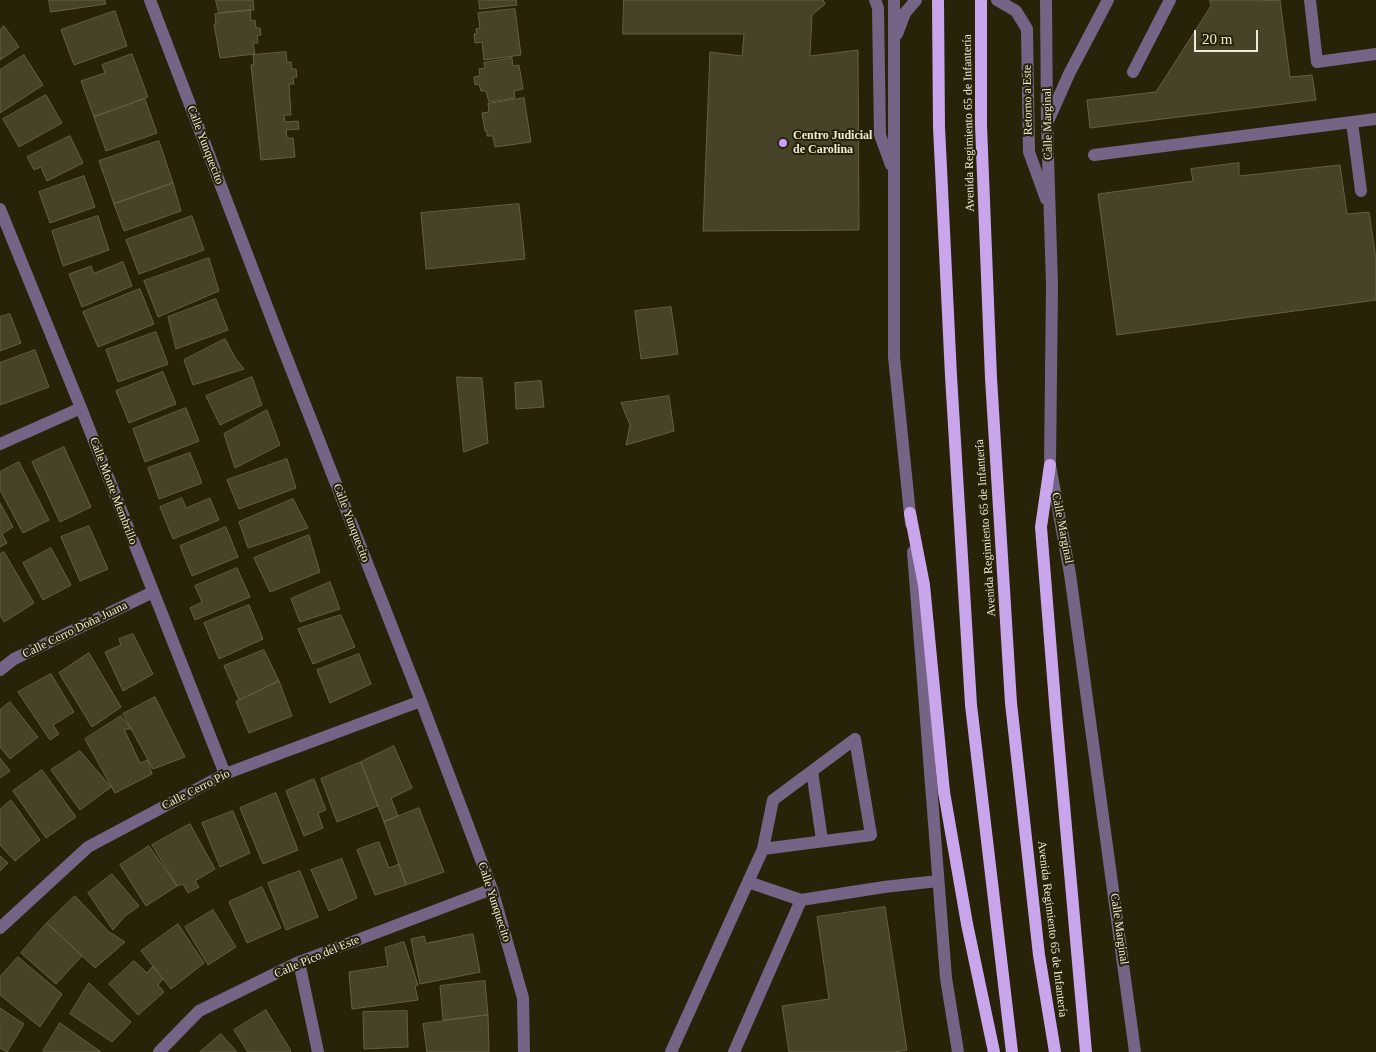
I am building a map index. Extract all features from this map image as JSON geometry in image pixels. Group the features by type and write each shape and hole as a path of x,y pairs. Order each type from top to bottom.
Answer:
{"main road":[{"name":"Avenida Regimiento 65 de Infantería","path":"938,0 939,127 947,307 971,705 1012,1052"},
{"name":"Avenida Regimiento 65 de Infantería","path":"980,0 981,125 991,378 1011,703 1039,955 1055,1052"},
{"path":"1050,465 1042,527 1056,715 1086,1052"},
{"path":"910,513 924,585 944,792 967,924 994,1052"}],"street":[{"name":"Calle Yunquecito","path":"150,0 492,889 523,998 524,1052"},
{"path":"875,0 878,8 880,135 894,172"},
{"path":"894,0 894,357 910,513 946,978 958,1052"},
{"path":"894,41 905,14 916,0"},
{"name":"Retorno a Este","path":"997,0 1016,11 1027,29 1029,152 1050,211"},
{"name":"Calle Marginal","path":"1046,0 1047,124 1052,285 1050,465 1070,574 1135,1052"},
{"path":"1047,124 1069,74 1108,0"},
{"path":"1133,72 1170,0"},
{"path":"1310,0 1317,62 1376,54"},
{"path":"1094,155 1376,119"},
{"path":"1352,122 1361,191"},
{"name":"Calle Monte Membrillo","path":"0,208 225,774"},
{"path":"0,444 81,408"},
{"name":"Calle Cerro Doña Juana","path":"0,670 14,660 152,592"},
{"name":"Calle Cerro Pío","path":"0,928 88,847 225,774 421,701"},
{"path":"671,1052 764,849 773,800 855,739 871,835 764,849"},
{"path":"812,771 822,840"},
{"path":"748,882 801,900 938,881"},
{"name":"Calle Pico del Este","path":"159,1052 199,1011 300,962 492,889"},
{"path":"734,1052 801,900"},
{"path":"300,962 318,1052"}],"building":[{"path":"49,0 105,0 106,4 51,12"},
{"path":"216,0 253,0 254,10 219,13"},
{"path":"479,0 516,0 517,5 480,9"},
{"name":"Centro Judicial de Carolina","path":"624,0 823,0 825,4 812,15 810,56 858,50 859,230 703,231 710,52 742,56 744,34 623,34"},
{"path":"1210,0 1280,0 1290,77 1312,75 1316,100 1090,128 1087,100 1156,92 1211,6"},
{"path":"515,9 521,55 484,60 482,42 475,43 474,34 477,34 476,29 480,28 478,13"},
{"path":"250,10 251,21 255,20 256,28 260,28 261,35 257,36 258,43 253,43 255,54 220,58 214,24 216,24 215,14"},
{"path":"115,11 127,46 74,65 61,30"},
{"path":"4,26 19,47 0,60 0,30"},
{"path":"286,52 287,62 291,62 292,69 296,69 297,77 293,77 294,84 289,84 291,115 284,115 285,122 298,121 299,129 286,130 287,138 293,138 295,157 261,160 251,65 254,65 253,55"},
{"path":"132,54 148,97 94,117 81,81 105,73 102,65"},
{"path":"24,55 43,85 0,113 0,70"},
{"path":"512,58 513,66 519,65 523,89 514,91 515,98 489,102 486,91 481,91 479,84 475,85 474,77 480,76 479,69 485,68 484,63"},
{"path":"46,95 62,123 19,147 3,119"},
{"path":"524,98 531,142 495,147 493,136 487,136 487,131 485,131 482,113 489,112 488,104"},
{"path":"145,99 157,133 106,151 94,117"},
{"path":"70,136 83,163 47,181 41,167 34,170 27,157"},
{"path":"159,141 173,183 114,204 99,161"},
{"path":"1239,163 1239,176 1340,165 1347,214 1369,212 1376,259 1376,300 1117,335 1098,194 1193,181 1191,169"},
{"path":"84,176 95,207 50,223 39,192"},
{"path":"173,183 181,211 124,231 114,204"},
{"path":"519,204 525,259 426,269 421,213"},
{"path":"98,216 109,250 63,266 52,231"},
{"path":"192,216 204,250 139,274 126,240"},
{"path":"209,258 219,291 158,317 144,281"},
{"path":"123,262 132,286 82,307 69,274 91,266 94,273"},
{"path":"140,289 154,324 98,347 83,312"},
{"path":"216,299 228,330 176,349 168,317"},
{"path":"671,307 678,354 641,359 635,311"},
{"path":"10,314 21,343 0,351 0,317"},
{"path":"156,332 168,364 118,382 106,350"},
{"path":"225,339 244,369 193,385 184,360"},
{"path":"35,350 49,387 0,405 0,363"},
{"path":"163,372 176,404 129,423 116,391"},
{"path":"252,377 262,405 220,425 206,396"},
{"path":"457,377 482,378 488,443 464,452"},
{"path":"541,381 544,407 516,409 515,383"},
{"path":"669,396 674,431 626,445 630,425 621,403"},
{"path":"186,408 199,441 145,462 133,429"},
{"path":"267,410 280,445 235,468 224,434"},
{"path":"64,447 91,507 60,522 32,462"},
{"path":"190,453 202,483 159,499 148,468"},
{"path":"287,459 296,488 239,509 227,480"},
{"path":"19,462 49,520 23,533 0,490 0,472"},
{"path":"182,498 186,508 210,498 219,520 173,539 160,507"},
{"path":"293,499 308,528 248,548 239,522"},
{"path":"0,503 13,527 2,534 7,543 0,547"},
{"path":"89,526 108,569 80,581 61,537"},
{"path":"226,527 238,557 192,576 180,546"},
{"path":"309,535 320,572 270,592 254,558"},
{"path":"51,548 71,585 43,600 23,563"},
{"path":"4,552 34,603 4,622 0,615 0,554"},
{"path":"237,568 250,597 195,620 190,608 202,602 195,586"},
{"path":"330,582 340,609 300,622 291,599"},
{"path":"249,605 263,639 219,659 204,623"},
{"path":"341,615 355,647 313,664 298,629"},
{"path":"133,634 153,674 123,691 105,652 121,645 119,639"},
{"path":"264,650 279,681 239,700 224,666"},
{"path":"89,653 121,707 92,727 59,673"},
{"path":"359,654 371,684 330,703 317,670"},
{"path":"51,674 74,712 53,725 59,734 50,740 18,692"},
{"path":"279,681 292,716 249,733 236,702"},
{"path":"155,697 185,757 153,769 123,714"},
{"path":"10,702 38,737 10,759 0,747 0,710"},
{"path":"121,716 131,729 124,729 140,763 148,760 152,774 115,793 85,739"},
{"path":"394,746 412,788 391,798 398,816 384,822 361,762"},
{"path":"80,751 111,787 80,810 51,770"},
{"path":"0,758 10,771 0,778"},
{"path":"361,762 378,806 337,822 321,779"},
{"path":"42,770 76,817 46,838 13,791"},
{"path":"314,779 326,810 318,813 323,828 304,836 286,791"},
{"path":"276,793 298,850 263,864 240,808"},
{"path":"11,800 40,840 15,861 0,845 0,810"},
{"path":"419,808 444,872 406,885 384,822"},
{"path":"233,811 250,853 220,867 202,823"},
{"path":"190,824 215,869 195,881 199,887 188,893 183,884 177,886 152,845"},
{"path":"379,842 389,868 399,864 406,885 375,895 357,850"},
{"path":"149,846 177,886 146,906 120,865"},
{"path":"0,856 8,863 0,871"},
{"path":"342,859 357,898 329,911 311,870"},
{"path":"300,871 318,917 286,930 268,883"},
{"path":"112,874 139,906 124,917 113,930 88,893"},
{"path":"262,887 281,928 247,943 229,902"},
{"path":"75,896 108,931 125,942 95,968 47,923"},
{"path":"885,907 907,1050 895,1052 789,1052 782,1006 829,999 817,917"},
{"path":"213,910 236,947 208,965 185,927"},
{"path":"47,923 82,956 56,984 21,953"},
{"path":"178,924 204,963 171,989 141,951"},
{"path":"473,934 480,972 420,984 411,939 424,936 426,943"},
{"path":"404,942 418,985 415,986 418,1000 352,1009 349,972 388,966 385,948"},
{"path":"18,957 62,994 40,1027 0,995 0,977"},
{"path":"134,961 147,973 153,966 163,979 158,985 164,992 138,1015 109,984"},
{"path":"485,981 488,1015 443,1020 440,986"},
{"path":"89,983 131,1022 112,1042 70,1014"},
{"path":"0,1008 24,1024 7,1052 0,1048"},
{"path":"266,1010 290,1052 248,1052 234,1030"},
{"path":"407,1011 408,1047 364,1049 363,1012"},
{"path":"488,1015 489,1052 427,1052 423,1024"},
{"path":"60,1023 101,1052 43,1051"},
{"path":"221,1034 237,1052 200,1052"}],"place":[{"name":"Centro Judicial de Carolina","path":"783,143"}]}
